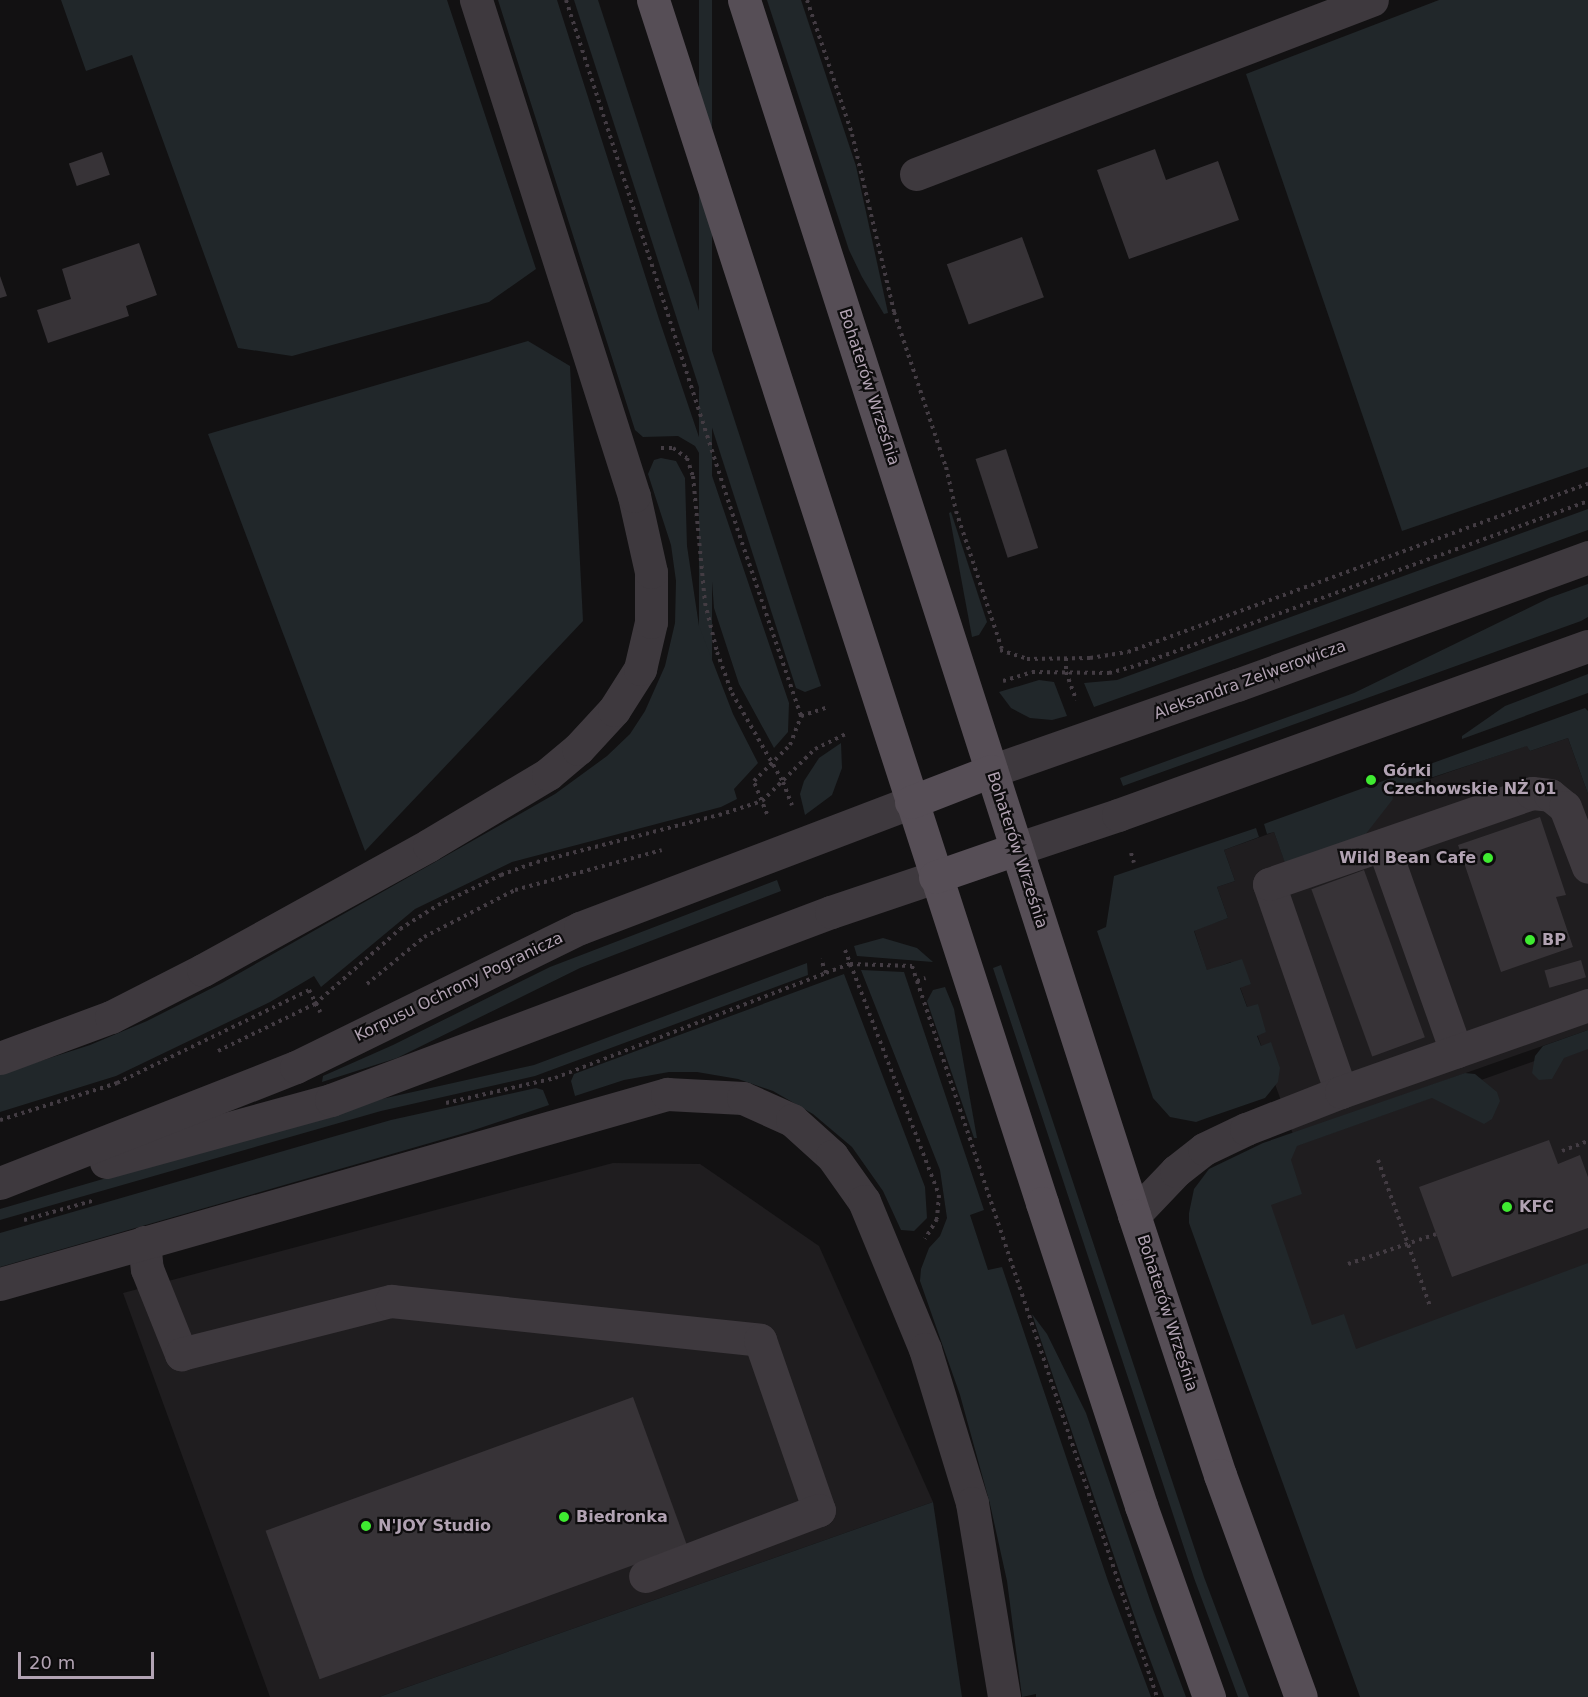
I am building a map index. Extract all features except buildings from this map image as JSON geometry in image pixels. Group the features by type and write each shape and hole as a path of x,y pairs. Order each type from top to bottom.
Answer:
{"main road":[{"path":"653,0 935,877 1141,1506 1209,1697"},
{"name":"Bohaterów Września","path":"744,0 1134,1215 1220,1475 1301,1697"},
{"name":"Aleksandra Zelwerowicza","path":"911,802 991,771"},
{"path":"935,877 1016,849"}],"street":[{"path":"0,1058 111,1017 203,970 429,845 548,774 578,749 614,710 640,669 651,622 651,572 624,460 476,0"},
{"path":"916,174 1372,0"},
{"name":"Aleksandra Zelwerowicza","path":"991,771 1237,685 1588,557"},
{"path":"1016,849 1119,815 1588,646"},
{"path":"1341,1092 1269,884 1532,793 1550,795 1564,807 1588,867"},
{"name":"Korpusu Ochrony Pogranicza","path":"5,1182 296,1067 580,928 911,802"},
{"path":"1383,845 1456,1051"},
{"name":"Korpusu Ochrony Pogranicza","path":"5,1182 75,1170 331,1100 831,912 935,877"},
{"path":"1134,1215 1176,1171 1204,1149 1246,1129 1341,1092 1588,1005"},
{"path":"0,1284 667,1094 743,1098 792,1120 832,1155 864,1201 925,1349 972,1503 1004,1697"},
{"path":"144,1242 147,1269 181,1354 391,1301 760,1340 819,1510 645,1576"}],"path":[{"path":"566,0 730,506 801,716 790,745 754,781 762,801"},
{"path":"807,0 852,134 894,312 946,467 956,511 1002,649"},
{"path":"624,460 657,447 673,448 687,458 693,476 705,603 717,652 732,693 783,782 796,816"},
{"path":"991,653 1002,649 1027,659 1109,657 1128,652 1588,484"},
{"path":"1000,682 1032,672 1109,673 1138,665 1588,501"},
{"path":"1066,658 1066,672 1077,702"},
{"path":"801,716 826,708"},
{"path":"214,1053 315,1004 400,929 438,905 501,875 537,862 719,815 762,801 815,749 838,737"},
{"path":"358,992 424,937 515,890 667,849"},
{"path":"845,951 939,1195 937,1219 930,1234 917,1246 888,1258"},
{"path":"826,973 850,964 912,966 1157,1697"},
{"path":"916,981 932,976"},
{"path":"0,1120 117,1083 309,990 322,1015"},
{"path":"1562,1151 1588,1141"},
{"path":"1378,1160 1430,1306"},
{"path":"1348,1264 1436,1233"}],"shaded area":[{"path":"61,0 447,0 536,269 489,302 292,356 238,348 132,55 86,71"},
{"path":"498,0 557,0 659,319 789,703 788,732 774,748 739,684 714,608 708,528 709,491 707,472 702,458 695,446 678,436 643,437 635,430"},
{"path":"574,0 598,0 821,686 805,692 796,688"},
{"path":"699,0 712,0 712,688 699,688"},
{"path":"767,0 801,0 856,166 888,313 884,314 849,250"},
{"path":"1439,0 1588,0 1588,467 1402,531 1246,74"},
{"path":"528,341 570,366 583,621 365,851 208,434"},
{"path":"661,458 676,461 685,478 687,546 699,626 733,714 758,763 734,789 737,799 721,807 512,862 415,909 321,987 314,976 270,1002 116,1076 0,1112 0,1074 90,1045 147,1021 222,983 555,794 607,756 630,734 645,711 665,666 675,623 676,581 671,545 648,474 654,460"},
{"path":"1588,509 1588,530 1094,707 1084,683 1117,680"},
{"path":"951,512 987,622 979,635 972,637 949,513"},
{"path":"1588,584 1588,617 1581,621 1123,786 1120,778 1354,693 1549,598"},
{"path":"1588,674 1588,693 1462,739 1462,736 1505,706"},
{"path":"1039,680 1054,682 1067,716 1052,720 1030,718 1011,708 999,692"},
{"path":"1585,708 1588,711 1588,794 1568,738 1530,751 1527,746 1391,791 1393,799 1365,835 1285,863 1274,832 1267,834 1264,824"},
{"path":"1568,738 1588,794 1588,1030 1293,1134 1231,962 1207,971 1194,930 1228,918 1217,887 1235,881 1224,850 1274,832 1285,862 1391,792 1528,745 1530,751"},
{"path":"841,743 842,768 832,795 805,815 800,794 804,781 819,758"},
{"path":"1256,828 1259,837 1224,850 1235,881 1217,887 1228,918 1194,931 1207,970 1242,959 1251,984 1240,988 1247,1007 1258,1004 1266,1032 1257,1036 1261,1046 1271,1042 1280,1068 1278,1082 1265,1098 1196,1122 1170,1117 1153,1098 1097,931 1106,927 1114,876"},
{"path":"777,880 781,891 580,968 397,1058 322,1082 323,1076 393,1045 550,967"},
{"path":"883,938 917,948 933,962 857,956 854,946"},
{"path":"807,963 808,975 535,1076 381,1111 0,1220 0,1209 368,1102 534,1065"},
{"path":"1001,965 1204,1577 1249,1697 1238,1697 1194,1578 993,968"},
{"path":"861,970 904,972 984,1210 970,1215 988,1270 1002,1267 1108,1581 1151,1697 1036,1697 1036,1694 1022,1697 1007,1581 990,1504 960,1395 920,1281 921,1269 929,1248 940,1236 947,1218 940,1170"},
{"path":"844,974 925,1187 927,1218 914,1231 901,1230 883,1191 852,1147 813,1114 773,1091 738,1079 697,1072 669,1072 624,1080 575,1096 571,1081 574,1074"},
{"path":"945,987 954,1009 977,1138 974,1138 927,1001 933,990"},
{"path":"1588,1030 1588,1049 1564,1058 1552,1079 1539,1080 1532,1073 1535,1056 1543,1046"},
{"path":"1588,1042 1588,1268 1319,1365 1250,1162"},
{"path":"1465,1073 1475,1074 1497,1092 1500,1101 1492,1119 1484,1124 1432,1098 1297,1146 1291,1160 1302,1194 1271,1205 1312,1325 1344,1314 1356,1349 1588,1263 1588,1697 1360,1697 1189,1223 1194,1189 1209,1169 1263,1143"},
{"path":"536,1088 543,1090 549,1105 468,1132 0,1267 0,1233 391,1120"},
{"path":"613,1163 700,1164 819,1246 933,1502 379,1697 270,1697 123,1293"},
{"path":"1032,1314 1047,1334 1086,1413 1153,1609 1186,1697 1164,1697 1139,1630"},
{"path":"933,1502 962,1697 379,1697"}],"place":[{"name":"Górki Czechowskie NŻ 01","path":"1371,780"},
{"name":"Wild Bean Cafe","path":"1488,858"},
{"name":"BP","path":"1530,940"},
{"name":"KFC","path":"1507,1207"},
{"name":"Biedronka","path":"564,1517"},
{"name":"N'JOY Studio","path":"366,1526"}]}
